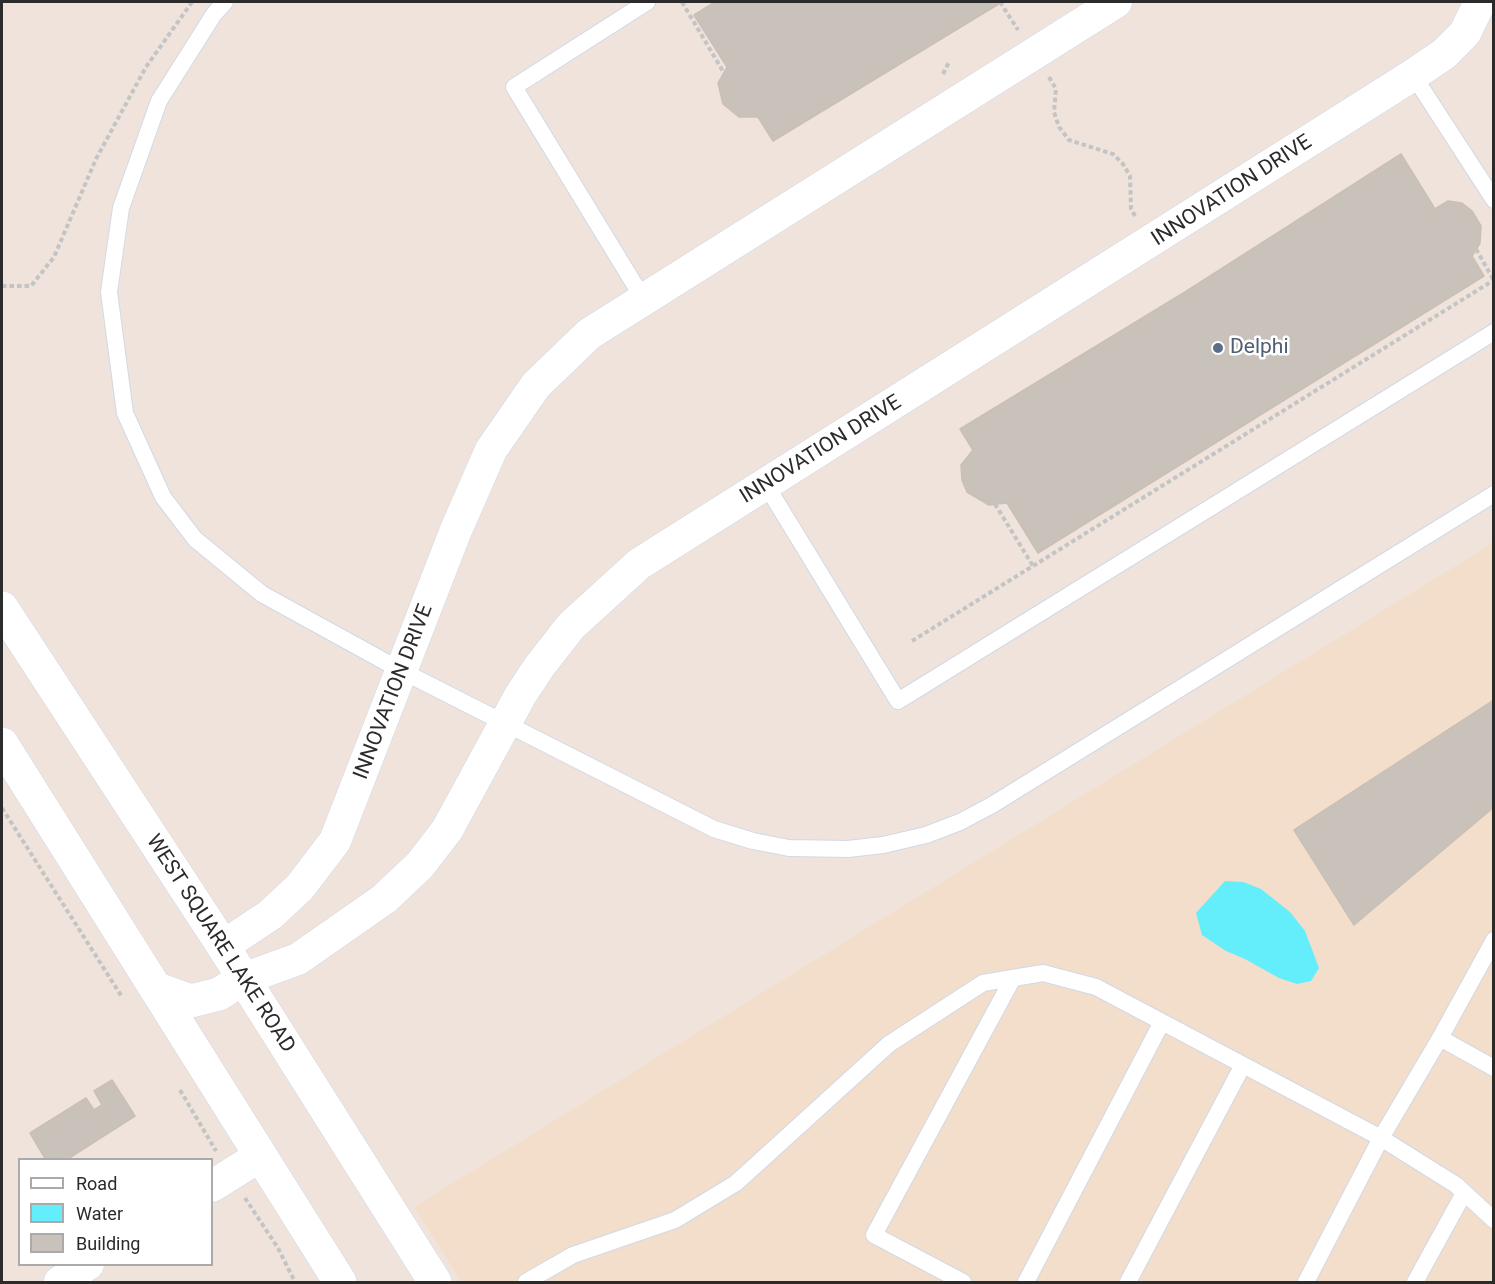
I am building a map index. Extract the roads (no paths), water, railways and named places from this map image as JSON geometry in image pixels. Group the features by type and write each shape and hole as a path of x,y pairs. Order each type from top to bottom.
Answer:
{"main road":[{"name":"WEST SQUARE LAKE ROAD","path":"2,608 223,946 435,1282"},
{"path":"2,744 340,1282"},
{"path":"155,988 191,1001 219,994 243,979"}],"street":[{"name":"INNOVATION DRIVE","path":"223,946 270,915 300,887 335,841 456,530 490,450 536,385 589,334 1116,2"},
{"name":"INNOVATION DRIVE","path":"243,979 298,959 384,899 413,872 447,830 539,667 571,626 639,564 1413,75 1444,54 1465,33 1480,2"},
{"path":"213,1185 260,1156"},
{"path":"60,1282 85,1266"}],"lane":[{"path":"225,2 214,14 159,101 121,208 109,292 125,413 163,497 195,539 262,594 402,671 714,829 753,841 789,848 848,849 883,845 926,835 960,822 992,805 1494,494"},
{"path":"644,300 514,87 647,2"},
{"path":"1413,75 1494,200"},
{"path":"766,485 898,701 1494,332"},
{"path":"1306,1282 1381,1138 1494,940"},
{"path":"526,1282 573,1255 675,1220 736,1184 889,1044 983,983 1043,973 1096,987 1381,1138 1464,1193 1494,1220"},
{"path":"963,1282 874,1235 1013,978"},
{"path":"1026,1282 1162,1022"},
{"path":"1440,1038 1494,1068"},
{"path":"1128,1282 1243,1065"},
{"path":"1415,1282 1464,1193"}],"water":[{"path":"1225,881 1243,882 1261,889 1290,912 1305,931 1319,968 1311,981 1297,984 1279,978 1226,951 1202,935 1196,913"}],"place":[{"name":"Delphi","path":"1218,348"}]}
